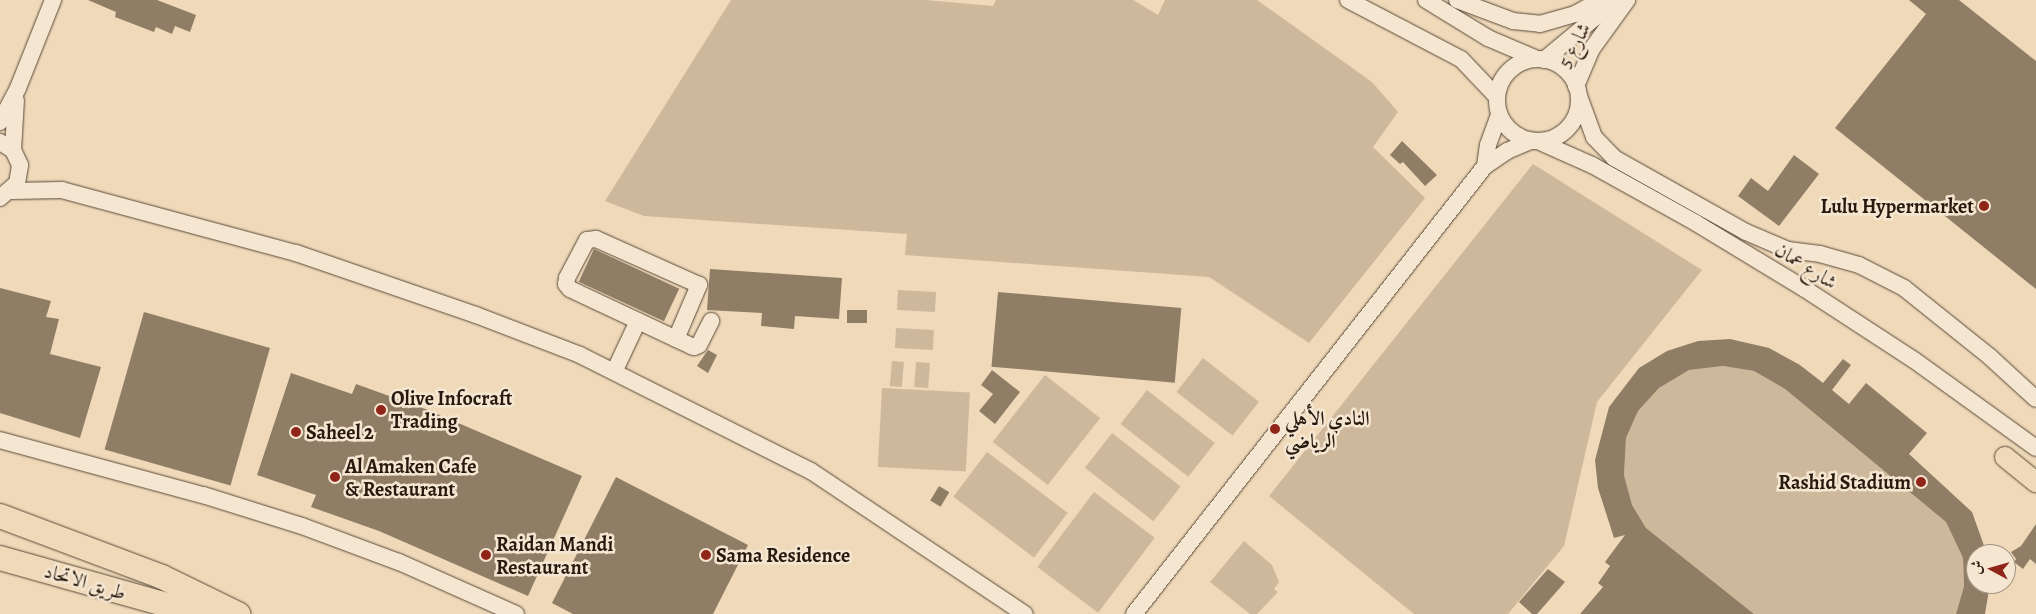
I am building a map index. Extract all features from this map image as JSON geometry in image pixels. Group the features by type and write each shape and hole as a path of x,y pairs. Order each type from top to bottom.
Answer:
{"highway":[{"path":"0,516 162,577 238,614"},
{"name":"طريق الاتحاد","path":"0,558 199,614"}],"main road":[{"path":"2005,457 2036,482"}],"street":[{"path":"0,122 18,88 53,0"},
{"path":"1348,0 1461,59 1497,97"},
{"path":"1134,614 1485,166 1507,151 1561,135 1569,127 1577,113 1578,91 1560,66 1488,38 1426,0"},
{"path":"1458,0 1513,21 1540,24 1575,14 1600,0"},
{"name":"شارع 5","path":"1540,59 1616,0"},
{"name":"شارع 5","path":"1578,91 1591,50 1627,0"},
{"path":"1485,166 1490,140 1499,115 1497,97 1503,78 1510,70 1540,59"},
{"path":"18,88 6,146 20,165 62,190"},
{"name":"شارع عمان","path":"1578,91 1594,137 1601,148 1614,158 1746,232 1788,250 1820,254 1859,265 1904,288 1990,357 2036,399"},
{"path":"1499,115 1512,132 1536,142"},
{"name":"شارع عمان","path":"1536,142 1567,153 1696,223 1806,290 1914,360 2036,448"},
{"path":"6,194 20,174 20,165"},
{"path":"6,194 29,188 62,190 177,218 328,263 476,315 614,370 811,471 1018,612"},
{"path":"676,339 699,285 596,239 586,240 567,278 568,287 638,321 676,339 691,346 699,345 711,320"},
{"path":"614,370 638,321"},
{"path":"0,440 203,495 302,526 399,562 516,614"}],"shaded area":[{"path":"731,0 925,0 993,6 996,0 1133,0 1158,15 1165,0 1257,0 1372,82 1398,112 1373,147 1425,198 1309,343 1209,277 905,255 907,234 644,216 605,201"},
{"path":"1533,164 1702,270 1597,402 1564,546 1508,614 1414,614 1269,496"},
{"path":"898,290 936,292 935,312 897,310"},
{"path":"896,328 934,330 933,350 895,348"},
{"path":"1203,358 1259,402 1232,436 1177,392"},
{"path":"892,361 904,362 902,387 890,386"},
{"path":"916,362 930,363 928,388 914,387"},
{"path":"1723,366 1754,371 1785,389 1946,522 1963,558 1964,586 1956,614 1754,614 1646,528 1632,505 1624,475 1626,438 1638,411 1659,388 1689,370"},
{"path":"1045,375 1100,418 1048,485 993,442"},
{"path":"882,388 970,393 966,471 878,467"},
{"path":"1147,390 1215,443 1188,477 1121,424"},
{"path":"1112,433 1181,487 1153,521 1085,468"},
{"path":"987,452 1068,513 1034,558 953,497"},
{"path":"1094,492 1155,538 1098,613 1037,567"},
{"path":"1244,541 1272,565 1279,582 1274,589 1278,592 1257,614 1250,614 1210,582"}],"building":[{"path":"88,0 157,0 196,15 190,32 175,26 172,34 156,27 154,32 115,17 116,12"},
{"name":"Lulu Hypermarket","path":"1909,0 1959,0 2036,61 2036,289 1835,128 1926,14"},
{"path":"1402,141 1437,175 1425,186 1403,162 1400,164 1390,155"},
{"path":"1794,155 1819,174 1779,226 1738,196 1751,178 1768,191"},
{"path":"594,249 679,289 664,321 579,282"},
{"path":"710,269 842,278 839,319 795,316 794,329 761,326 762,313 707,310"},
{"path":"0,288 51,301 46,317 59,319 50,354 101,367 80,438 0,413"},
{"path":"998,292 1181,308 1175,383 991,367"},
{"path":"847,310 867,310 867,323 847,323"},
{"path":"144,312 270,348 231,486 105,449"},
{"name":"Rashid Stadium","path":"1730,339 1769,348 1800,365 1823,383 1843,359 1851,365 1832,390 1849,404 1866,383 1927,433 1909,454 1972,512 1983,544 1966,544 1966,594 1988,594 1985,614 1956,614 1964,586 1963,558 1946,522 1785,389 1754,371 1723,366 1689,370 1659,388 1638,411 1626,438 1624,475 1632,505 1646,528 1754,614 1580,614 1603,587 1598,583 1610,566 1605,562 1625,535 1614,538 1598,488 1595,460 1609,407 1639,368 1667,351 1698,341"},
{"path":"708,350 717,355 708,373 697,366"},
{"path":"992,370 1020,392 995,424 979,411 993,394 981,385"},
{"path":"291,373 352,394 356,384 428,410 582,476 528,596 379,531 311,507 316,495 257,475"},
{"name":"Sama Residence","path":"616,477 748,545 713,614 573,614 552,603"},
{"path":"939,486 949,492 941,507 930,501"},
{"path":"2036,524 2036,564 2030,559 2023,569 2016,564 2016,549 2021,546"},
{"path":"1548,569 1565,582 1537,614 1532,614 1519,602"}],"place":[{"name":"Lulu Hypermarket","path":"1984,206"},
{"name":"Olive Infocraft Trading","path":"381,410"},
{"name":"النادي الأهلي الرياضي","path":"1275,429"},
{"name":"Saheel 2","path":"296,432"},
{"name":"Al Amaken Cafe & Restaurant","path":"335,477"},
{"name":"Rashid Stadium","path":"1921,482"},
{"name":"Raidan Mandi Restaurant","path":"486,555"},
{"name":"Sama Residence","path":"706,555"}]}
